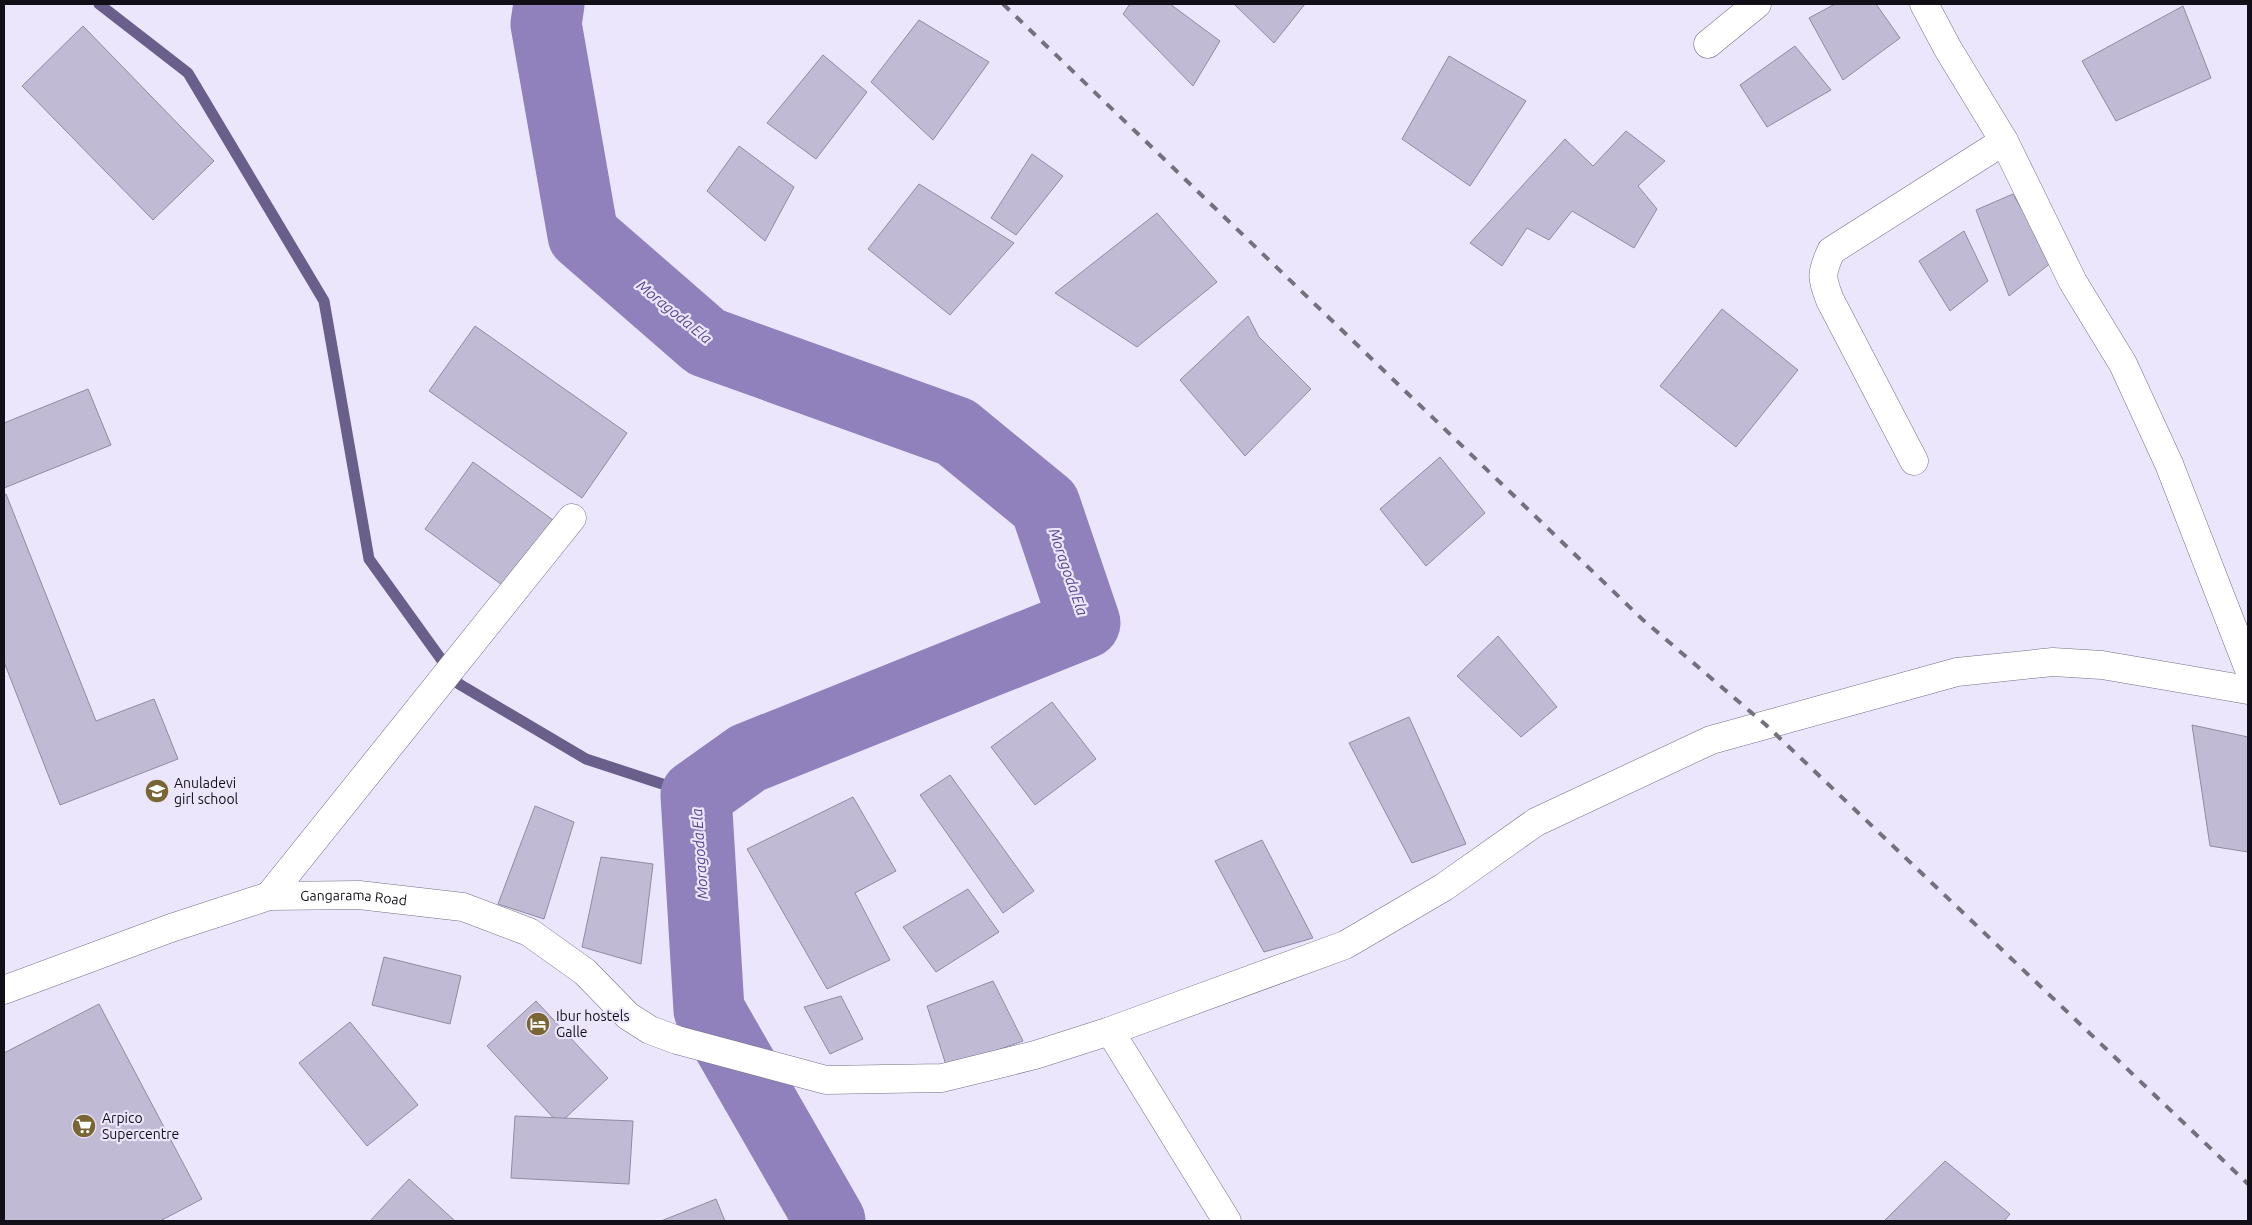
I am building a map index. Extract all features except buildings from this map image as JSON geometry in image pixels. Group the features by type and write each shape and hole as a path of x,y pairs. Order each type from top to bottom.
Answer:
{"street":[{"path":"1924,4 1948,49 2004,141 2073,282 2123,364 2169,464 2248,667"},
{"path":"1708,44 1745,6"},
{"path":"1914,461 1830,300 1822,280 1825,265 1832,251 2004,141"},
{"path":"269,896 572,518"},
{"name":"Gangarama Road","path":"4,990 170,928 269,896 359,895 463,907 529,932 585,972 628,1016 650,1030 677,1040 826,1080 942,1078 1035,1055 1110,1031 1345,945 1444,887 1536,822 1711,740 1957,672 2053,662 2102,665 2248,690"},
{"path":"1110,1031 1226,1221"}],"waterway":[{"path":"99,4 188,73 324,301 369,559 459,684 586,759 696,795"},
{"name":"Moragoda Ela","path":"549,4 546,24 583,235 706,342 956,432 1045,505 1085,623 748,758 696,795 709,1010 830,1221"}],"railway":[{"path":"1003,4 1642,619 1766,725 2248,1184"}],"place":[{"name":"Anuladevi girl school","path":"157,791"},
{"name":"Ibur hostels Galle","path":"538,1024"},
{"name":"Arpico Supercentre","path":"84,1126"}]}
